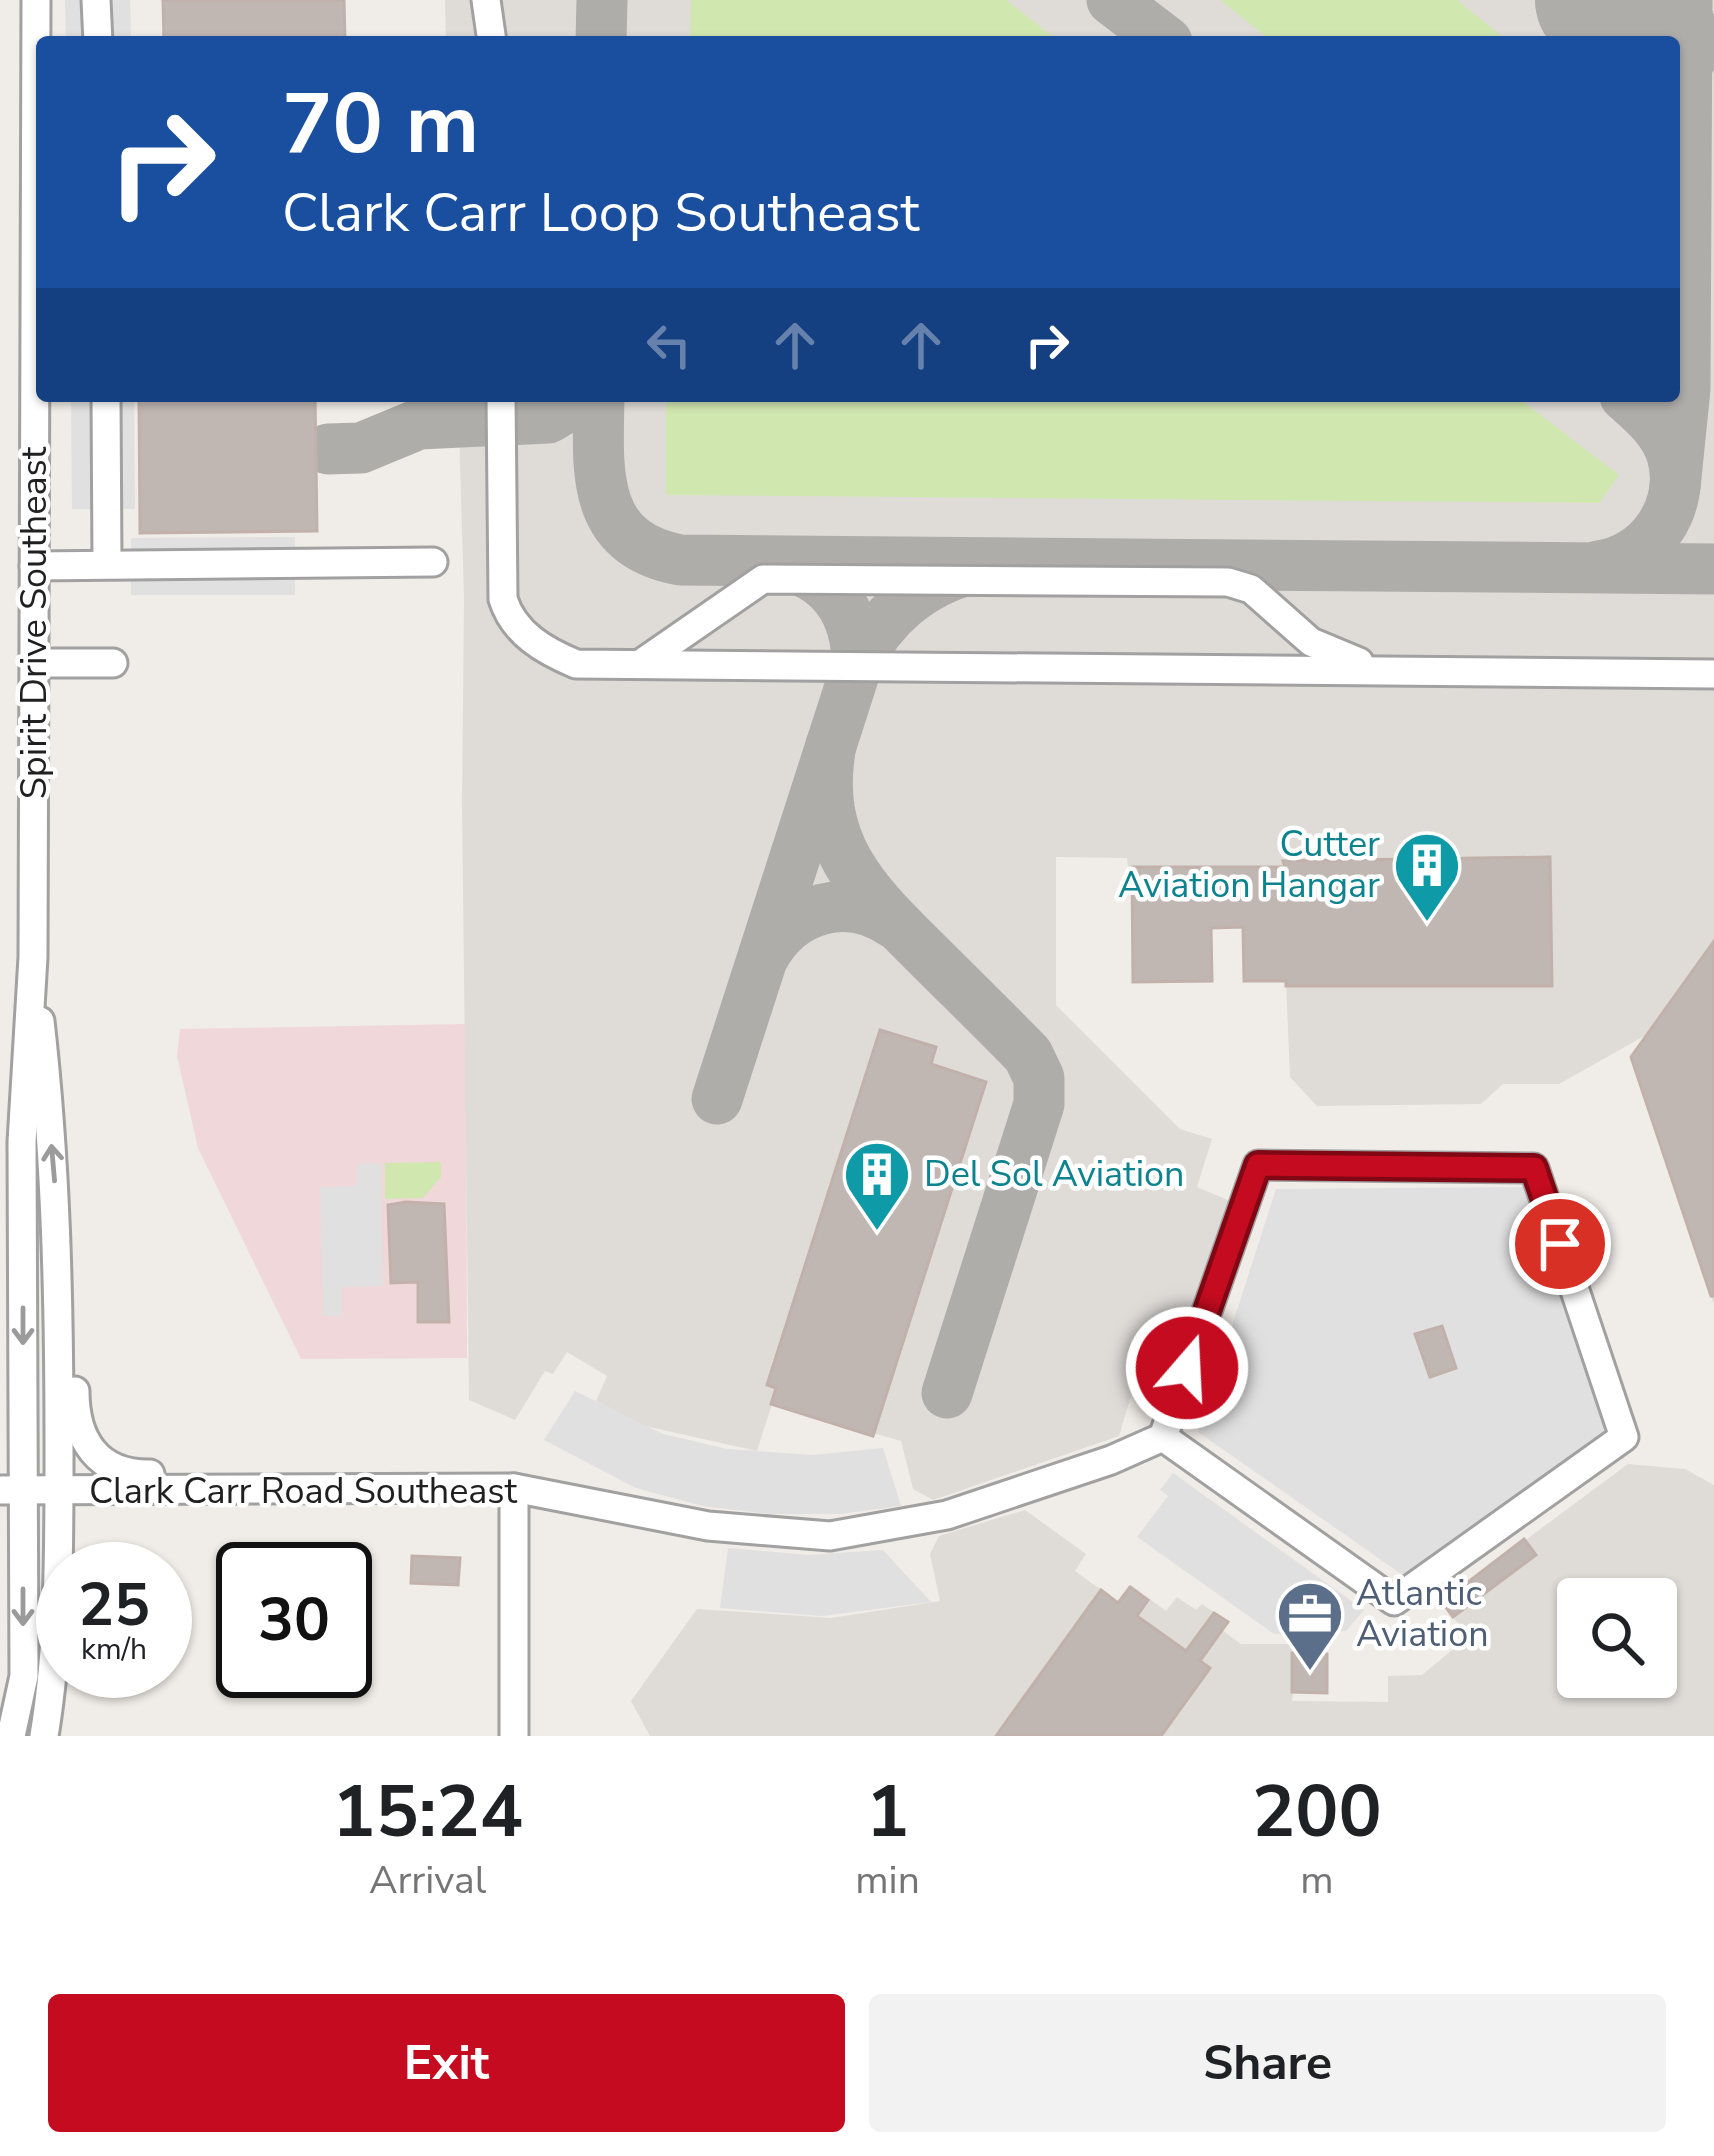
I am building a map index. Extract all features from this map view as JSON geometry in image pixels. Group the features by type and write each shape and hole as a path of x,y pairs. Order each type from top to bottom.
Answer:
{"street":[{"name":"Spirit Drive Southeast","path":"36,0 37,36"},
{"path":"96,0 98,36"},
{"path":"486,0 491,36"},
{"name":"Spirit Drive Southeast","path":"33,957 36,402"},
{"path":"106,402 107,563"},
{"path":"501,402 506,609 538,645 592,667 1714,674"},
{"path":"34,566 433,562"},
{"path":"631,667 658,656 754,583 782,579 1228,582 1251,590 1311,642 1369,664 1411,670"},
{"path":"34,663 113,663"},
{"path":"33,957 59,1238 59,1490 53,1680 44,1736"},
{"path":"11,1736 23,1676 12,1490 22,1142 33,957"},
{"path":"1258,1165 1534,1168 1624,1437 1394,1601 1163,1437 1258,1165"},
{"path":"59,1238 74,1288 75,1419 86,1446 106,1464 127,1473 237,1473 271,1487"},
{"name":"Clark Carr Road Southeast","path":"12,1490 514,1488 708,1526 830,1536 947,1514 1111,1460 1163,1437"},
{"path":"514,1488 514,1736"}],"shaded area":[{"path":"65,0 130,0 131,36 66,36"},
{"path":"445,0 1714,0 1714,1305 1631,1057 1646,1035 1559,1084 1503,1084 1481,1104 1317,1106 1290,1077 1286,981 1244,981 1243,928 1211,928 1212,981 1133,982 1132,868 1127,858 1056,857 1056,1005 1180,1129 1212,1139 1197,1187 1230,1201 1169,1395 1145,1388 1131,1396 1119,1436 933,1500 913,1489 901,1441 772,1404 757,1451 645,1426 596,1401 607,1376 567,1352 553,1374 545,1371 515,1420 469,1400 464,598 458,402 1680,402 1680,36 446,36"},
{"path":"71,402 134,402 135,509 72,509"},
{"path":"295,537 295,595 131,595 131,538"},
{"path":"466,1024 467,1358 301,1359 198,1148 177,1056 180,1029"},
{"path":"381,1163 383,1286 342,1287 342,1316 323,1316 320,1187 357,1186 357,1164"},
{"path":"1529,1187 1608,1429 1407,1578 1198,1432 1276,1189"},
{"path":"575,1391 663,1434 727,1449 813,1455 883,1448 901,1506 839,1514 770,1514 703,1506 636,1488 544,1440"},
{"path":"1628,1464 1685,1469 1714,1485 1714,1736 650,1736 631,1701 697,1609 831,1618 940,1601 930,1554 939,1536 1025,1510 1086,1554 1075,1571 1118,1602 1131,1585 1166,1611 1177,1597 1196,1610 1202,1604 1228,1622 1222,1630 1241,1644 1292,1644 1293,1653 1327,1654 1327,1693 1293,1692 1292,1701 1388,1702 1388,1676 1422,1675 1468,1637 1442,1602"},
{"path":"1173,1473 1364,1610 1346,1631 1274,1634 1137,1537 1168,1496 1160,1490"},
{"path":"728,1548 808,1555 883,1550 931,1602 822,1616 720,1608"}],"green space":[{"path":"691,0 1006,0 1052,36 690,36"},
{"path":"1220,0 1457,0 1502,36 1265,36"},
{"path":"666,402 1524,402 1619,475 1599,503 666,495"},
{"path":"441,1162 441,1177 423,1198 385,1199 385,1163"}],"building":[{"path":"163,0 344,0 345,36 164,36"},
{"path":"139,402 315,402 317,531 140,533"},
{"name":"Cutter Aviation Hangar","path":"1550,857 1552,986 1286,986 1286,981 1244,981 1243,927 1211,928 1212,981 1133,982 1132,867 1285,867 1283,861"},
{"path":"1714,941 1714,1296 1711,1296 1631,1057"},
{"name":"Del Sol Aviation","path":"880,1030 936,1047 931,1064 986,1082 873,1436 771,1404 776,1388 767,1385"},
{"path":"444,1204 449,1322 418,1322 418,1282 391,1283 388,1205"},
{"path":"1442,1326 1456,1368 1430,1377 1415,1334"},
{"path":"1524,1539 1536,1555 1453,1617 1442,1602"},
{"path":"412,1556 460,1558 458,1585 411,1583"},
{"path":"1130,1587 1148,1600 1137,1616 1186,1651 1214,1613 1228,1622 1200,1661 1210,1668 1161,1736 996,1736 1101,1590 1118,1603"},
{"name":"Atlantic Aviation","path":"1292,1653 1327,1654 1327,1693 1292,1692"}],"taxiway":[{"path":"601,36 602,0"},
{"path":"1112,0 1159,36"},
{"path":"1675,487 1685,389 1687,0"},
{"path":"328,449 361,448 419,424 548,418 575,402"},
{"path":"599,402 600,475 614,520 650,551 680,560 1714,569"},
{"path":"1598,566 1617,562 1648,542 1669,511 1674,493 1672,455 1664,437 1631,402"},
{"path":"780,564 814,577 838,599 852,629 857,665"},
{"path":"717,1099 857,665 877,632 904,604 935,583 972,569"},
{"path":"831,745 829,810 848,863 883,909 1028,1055 1039,1078 1039,1104 947,1393"},
{"path":"764,956 789,926 822,909 858,908 895,924"}],"runway":[{"path":"1601,0 1646,36"}],"place":[{"name":"Cutter Aviation Hangar","path":"1427,924"},
{"name":"Del Sol Aviation","path":"877,1233"},
{"name":"Atlantic Aviation","path":"1310,1673"}],"route":[{"path":"1187,1368 1258,1165 1534,1168 1560,1244"}]}
